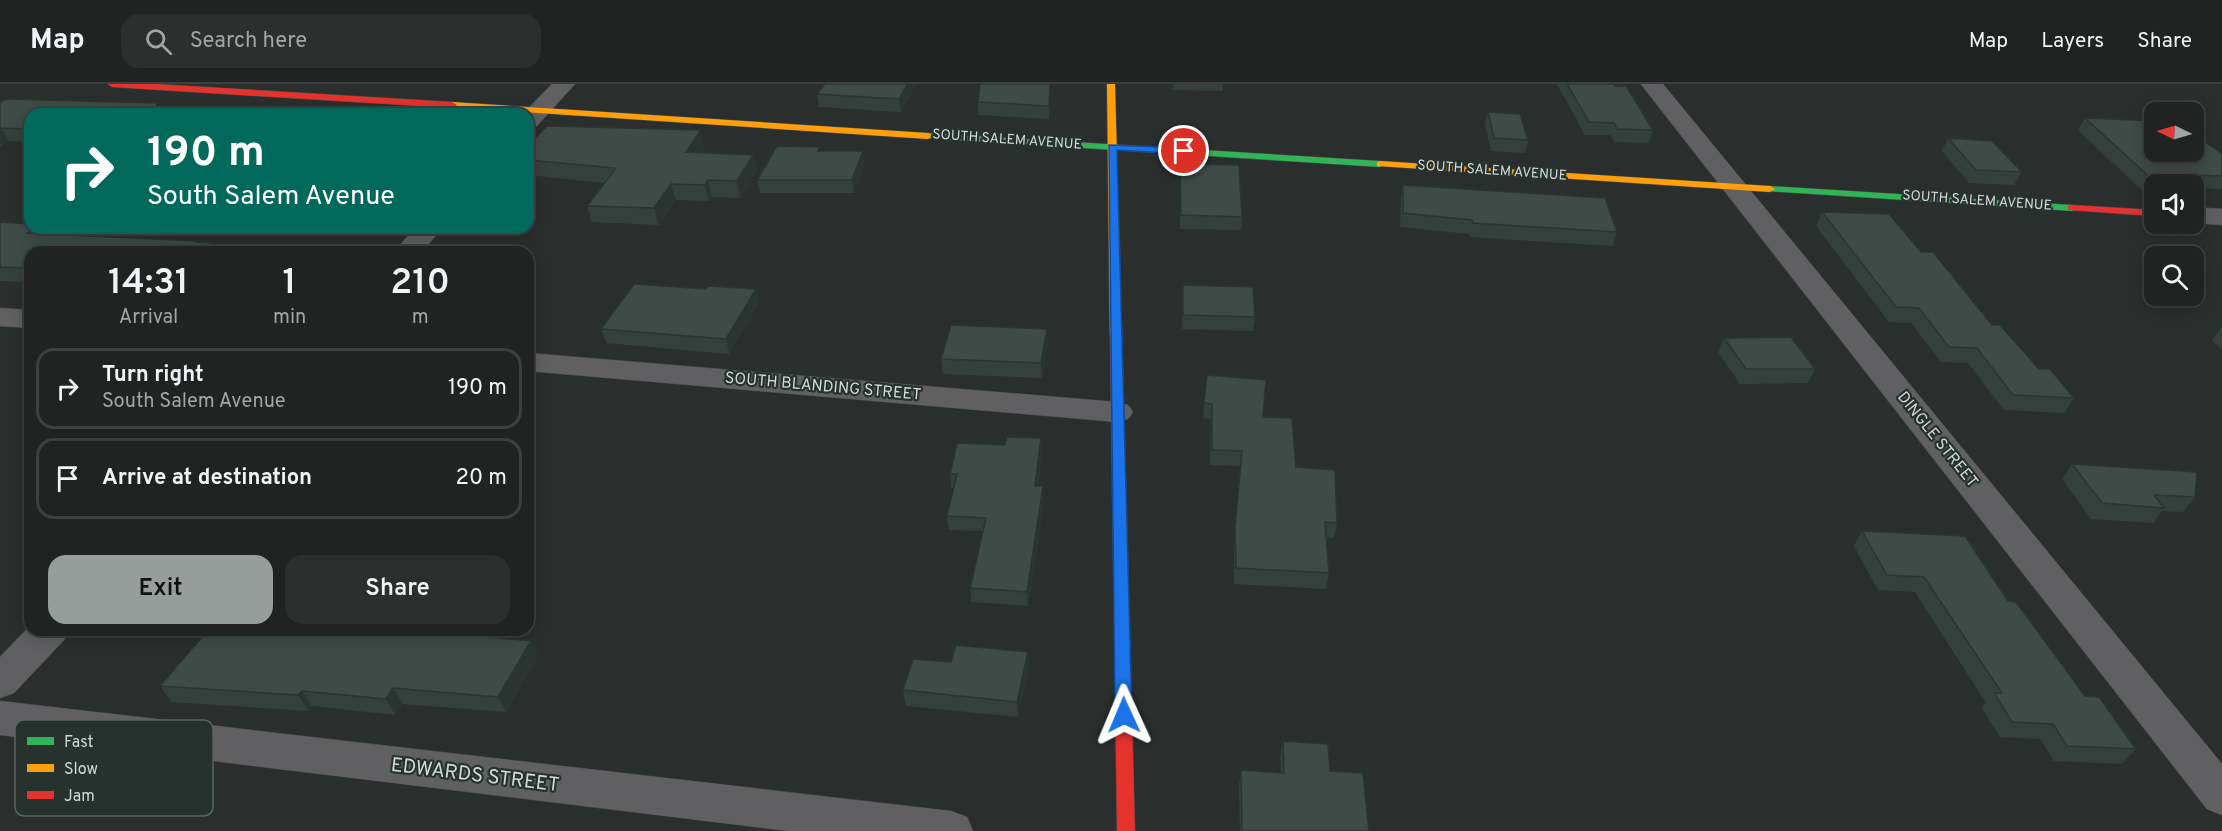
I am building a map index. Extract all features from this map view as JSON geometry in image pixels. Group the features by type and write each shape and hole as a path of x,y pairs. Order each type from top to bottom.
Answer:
{"street":[{"name":"SOUTH SALEM AVENUE","path":"112,84 418,108"},
{"path":"534,116 564,84"},
{"path":"1111,84 1126,831"},
{"name":"DINGLE STREET","path":"1652,84 2222,796"},
{"name":"SOUTH SALEM AVENUE","path":"534,117 1113,147 2144,212"},
{"path":"2204,216 2221,217"},
{"path":"412,246 424,234"},
{"path":"0,317 24,319"},
{"name":"SOUTH BLANDING STREET","path":"534,363 1117,412"},
{"path":"0,682 44,636"},
{"name":"EDWARDS STREET","path":"0,718 17,720"},
{"name":"EDWARDS STREET","path":"213,743 951,831"}],"building":[{"path":"825,84 908,84 899,99 817,94"},
{"path":"980,84 1050,84 1049,106 978,102"},
{"path":"1567,84 1626,86 1653,130 1617,129 1614,123 1589,122"},
{"path":"6,99 157,103 157,108 24,108 24,129 0,129 0,102"},
{"path":"1488,112 1520,114 1528,140 1494,138"},
{"path":"2085,118 2144,121 2144,162 2204,162 2204,141 2222,154 2222,176 2147,174"},
{"path":"547,126 701,130 686,152 753,155 737,181 708,180 705,185 671,184 654,208 587,206 616,168 534,161 534,140"},
{"path":"1948,138 1992,141 2022,172 1976,170"},
{"path":"777,146 820,147 818,151 863,151 852,180 757,180"},
{"path":"1180,164 1239,165 1242,217 1181,215"},
{"path":"1403,185 1605,198 1617,232 1473,223 1472,220 1403,213"},
{"path":"1822,212 1889,214 1921,252 1933,252 1992,325 2000,325 2039,369 2050,369 2074,398 2013,395 1977,348 1949,347 1919,308 1896,307"},
{"path":"0,222 24,224 24,234 212,243 208,246 24,246 24,268 0,267"},
{"path":"634,284 706,289 708,286 756,289 726,339 601,329"},
{"path":"1183,285 1253,287 1255,317 1183,315"},
{"path":"951,325 1047,329 1041,363 941,359"},
{"path":"1791,337 1815,369 1746,369 1724,338"},
{"path":"1207,375 1266,380 1263,417 1292,418 1296,467 1335,470 1337,523 1325,522 1329,573 1236,568 1235,528 1242,451 1212,450 1212,404 1204,403"},
{"path":"1007,437 1041,438 1035,486 1043,486 1027,592 970,588 986,518 947,516 957,474 950,474 957,443 1005,445"},
{"path":"2072,464 2197,472 2195,497 2154,495 2164,508 2102,503"},
{"path":"1862,531 1965,536 2008,601 2016,602 2085,696 2099,697 2136,749 2067,746 2053,724 2012,722 1994,693 2002,693 1924,577 1887,575"},
{"path":"203,636 478,636 531,641 498,697 393,688 386,699 302,691 298,695 160,686"},
{"path":"956,645 1028,652 1017,702 903,690 913,659 951,662"},
{"path":"1283,741 1328,744 1330,771 1363,773 1369,831 1242,831 1241,770 1284,773"}],"traffic: fast":[{"path":"928,136 1380,164"},
{"path":"1770,189 2072,208"}],"traffic: slow":[{"path":"1111,84 1116,335"},
{"path":"452,105 498,108"},
{"path":"534,110 928,136"},
{"path":"1380,164 1770,189"}],"traffic: jam":[{"path":"112,84 452,105"},
{"path":"2072,208 2144,212"},
{"path":"1116,335 1126,831"}],"route":[{"path":"1124,715 1113,147 1184,151"}]}
